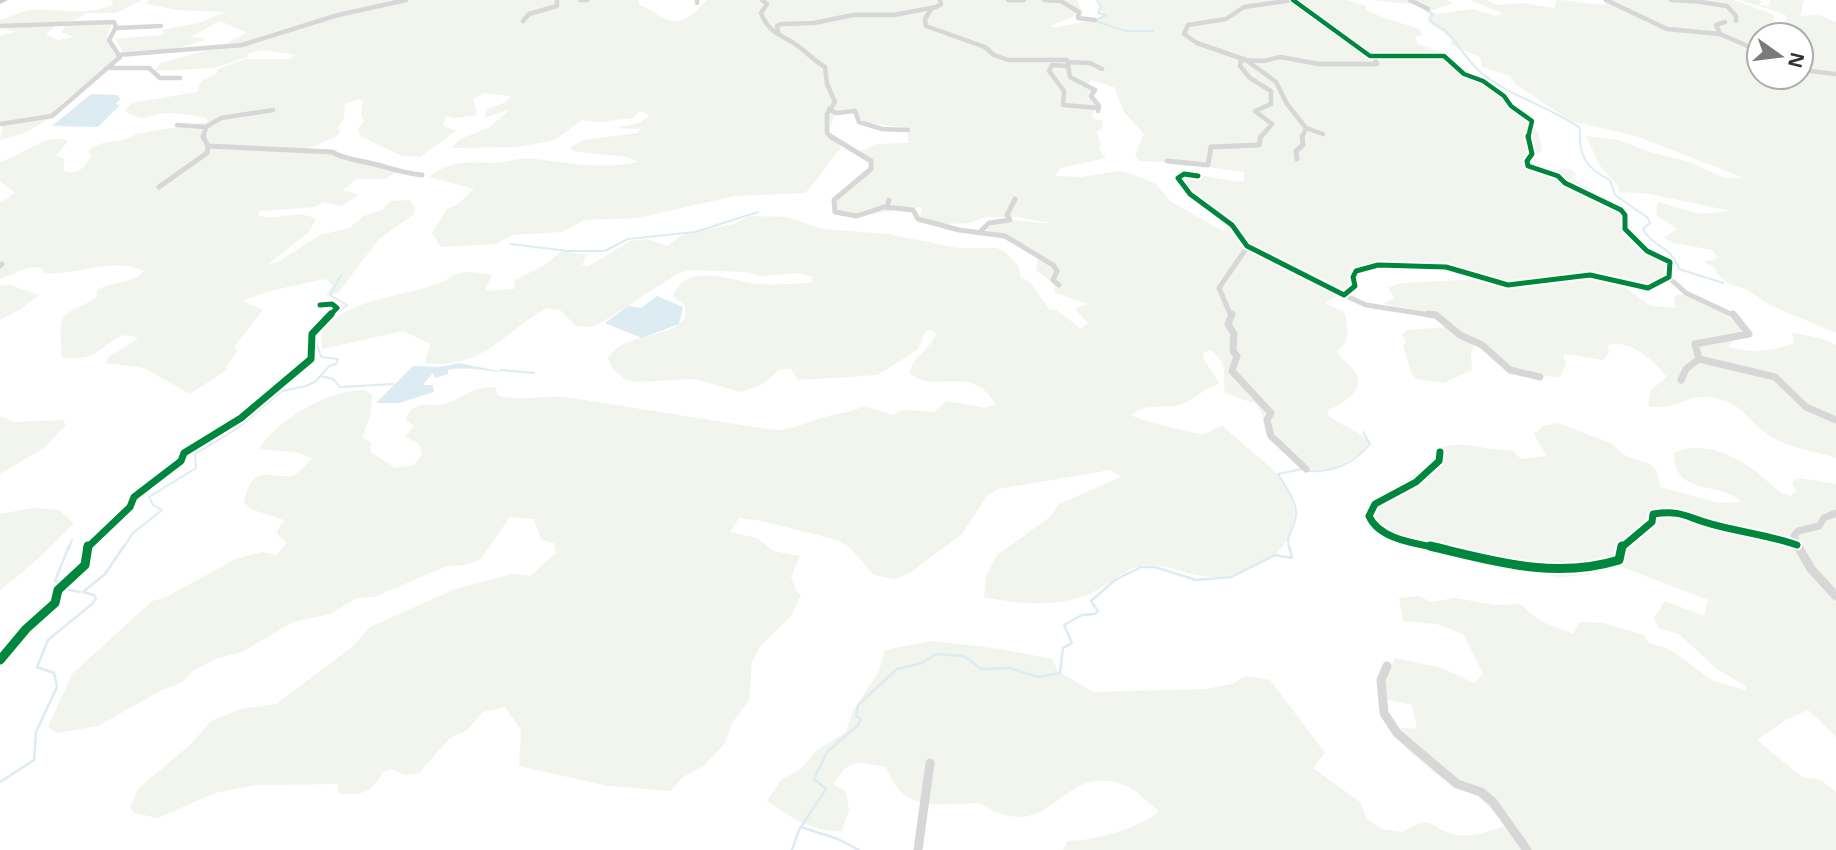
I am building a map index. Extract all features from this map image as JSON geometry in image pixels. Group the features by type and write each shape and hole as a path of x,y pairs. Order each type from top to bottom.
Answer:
{"street":[{"path":"118,55 242,45 338,15 406,0"},
{"path":"523,20 524,16 557,6 557,0 550,0"},
{"path":"580,0 587,0"},
{"path":"762,0 766,4 761,13 765,24 806,50 809,58 825,67 827,84 835,102 829,109 828,133 838,143 866,156 872,167 835,198 832,205 835,212 860,217 885,207 913,210 918,219 934,224 1016,241 1053,265 1057,271 1053,279 1059,285"},
{"path":"778,32 778,25 784,23 814,23 853,15 894,15 932,8 941,4 940,0"},
{"path":"1008,0 1024,0"},
{"path":"1044,0 1059,0 1079,12 1078,18 1095,20"},
{"path":"1324,134 1307,128 1287,104 1278,84 1248,62 1195,42 1185,35 1188,25 1230,19 1238,16 1245,7 1293,0 1338,31 1359,50 1374,57 1415,54 1444,56 1464,74 1486,82 1504,96 1511,106 1532,121 1527,140 1532,154 1527,161 1528,166 1558,176 1565,183 1621,210 1625,215 1625,229 1647,251 1670,262 1668,277"},
{"path":"1410,0 1428,9"},
{"path":"1602,0 1668,29 1720,34 1745,45"},
{"path":"1671,0 1727,6 1736,16 1736,21"},
{"path":"932,8 925,19 926,26 963,37 987,48 996,56 1010,61 1049,62 1063,59 1067,64 1070,77 1095,90 1091,96 1098,109 1063,105 1065,93 1049,71 1052,65 1067,64 1090,63 1102,69"},
{"path":"1720,34 1716,25 1725,22"},
{"path":"0,26 116,23 109,40 120,57 111,68 73,95 52,116 0,124"},
{"path":"116,28 161,26"},
{"path":"1167,161 1208,165 1211,147 1259,145 1261,134 1272,124 1255,111 1271,104 1272,99 1270,90 1250,78 1240,66 1241,60 1248,62 1280,57 1319,64 1377,64 1374,57"},
{"path":"1010,61 1013,68"},
{"path":"111,68 149,68 160,78 180,78"},
{"path":"1815,72 1836,74"},
{"path":"829,109 836,113 855,111 859,122 882,129 908,130"},
{"path":"177,125 187,128 206,127 220,118 272,110"},
{"path":"159,187 207,153 208,146 204,137 206,127"},
{"path":"1297,159 1296,151 1303,145 1302,133 1307,128"},
{"path":"208,146 332,152 345,160 365,162 396,173 422,175"},
{"path":"1198,176 1184,174 1178,178 1190,194 1232,225 1248,247 1366,305 1436,315 1460,335 1482,345 1510,370 1540,377"},
{"path":"885,207 889,200"},
{"path":"981,232 989,223 1010,219 1007,215 1015,200"},
{"path":"1248,247 1235,271 1227,275 1218,293 1232,314 1228,324 1234,334 1233,351 1237,356 1233,372 1242,385 1271,413 1266,421 1272,436 1306,469"},
{"path":"1344,295 1354,286 1353,277 1356,271 1370,265 1446,267 1508,285 1590,275 1645,288 1668,277"},
{"path":"1668,277 1681,289 1727,309 1748,330 1747,337 1717,338 1695,344 1699,359"},
{"path":"0,660 26,629 55,603 58,590 85,565 87,547 130,507 134,497 181,461 184,453 241,418 311,359 310,336 323,319 337,308 332,304 320,305"},
{"path":"1681,380 1685,369 1699,359 1774,377 1806,407 1836,420"},
{"path":"1440,452 1440,461 1416,482 1375,504 1369,516 1374,527 1423,545 1541,571 1599,568 1619,559 1618,551 1623,543 1651,522 1653,514 1664,511 1677,511 1710,524 1762,533 1797,545"},
{"path":"1836,513 1824,518 1819,526 1798,531 1794,536 1824,586 1836,596"},
{"path":"1387,666 1381,680 1384,713 1397,733 1457,784 1481,792 1493,802 1527,850"},
{"path":"918,850 930,763"}],"shaded area":[{"path":"108,0 142,0 116,13 87,13 73,21 0,25 0,20 28,11 102,9 112,5 113,1"},
{"path":"148,0 638,0 640,5 671,21 677,21 691,15 708,0 1077,0 1083,13 1050,26 1054,28 1105,17 1107,15 1099,10 1102,7 1099,0 1346,0 1366,6 1366,10 1384,18 1420,29 1422,36 1415,36 1418,44 1453,57 1459,70 1490,86 1529,120 1539,134 1542,151 1530,160 1530,164 1540,170 1571,169 1576,175 1572,178 1590,189 1589,196 1620,213 1622,229 1666,262 1663,277 1655,279 1646,287 1627,285 1627,289 1651,306 1675,308 1674,296 1695,296 1705,300 1723,311 1745,333 1735,336 1729,347 1737,349 1761,351 1786,346 1794,343 1792,333 1820,338 1836,345 1836,458 1777,440 1739,408 1714,398 1696,398 1667,406 1648,406 1651,390 1667,377 1641,352 1625,345 1608,345 1609,353 1603,360 1566,354 1563,356 1566,363 1560,377 1522,371 1469,341 1474,347 1471,353 1472,370 1444,383 1417,379 1412,375 1402,334 1407,330 1448,327 1437,314 1383,304 1394,298 1388,287 1403,283 1483,279 1488,275 1445,262 1359,265 1350,275 1347,291 1325,303 1344,312 1348,333 1345,343 1337,351 1357,375 1358,382 1353,393 1327,414 1365,438 1369,443 1360,454 1332,469 1310,470 1294,462 1266,436 1262,414 1256,404 1225,393 1223,365 1210,350 1203,353 1204,358 1219,384 1184,403 1144,408 1131,415 1202,434 1223,426 1278,475 1291,498 1294,515 1292,530 1285,544 1260,564 1243,571 1214,577 1156,565 1140,566 1086,595 1057,602 1012,602 984,597 986,576 997,555 1050,517 1059,504 1121,477 1110,470 998,489 987,496 962,534 911,572 895,579 874,575 850,548 837,540 762,521 739,518 730,532 757,538 773,551 800,556 791,577 801,595 791,616 761,645 752,662 749,700 732,723 725,743 705,765 683,777 670,791 608,786 519,766 521,730 505,707 483,712 466,731 450,738 419,773 405,775 391,769 383,772 375,785 365,792 338,793 338,784 256,785 215,793 158,818 134,813 130,807 139,788 191,744 211,721 241,709 276,704 352,647 370,627 455,589 512,574 530,576 556,553 554,543 541,540 534,519 510,517 481,559 464,565 447,566 374,597 357,598 330,614 293,622 242,652 218,658 194,670 181,683 162,690 98,726 57,733 48,727 72,674 152,601 164,598 236,559 262,552 277,555 287,542 279,537 277,531 284,520 253,510 244,503 247,490 256,477 262,475 294,476 313,458 295,452 259,449 279,427 320,400 351,391 365,390 372,395 371,413 362,438 371,443 371,452 395,468 414,465 422,454 418,443 405,437 414,426 406,420 413,408 442,405 488,387 495,387 498,395 504,397 565,397 774,430 794,427 864,406 893,415 903,410 934,412 946,401 985,408 995,404 986,392 975,385 964,382 930,382 910,373 914,362 933,340 936,334 933,330 926,330 918,349 878,375 798,380 791,369 780,369 763,384 741,392 694,379 636,382 624,379 613,369 608,358 616,349 635,340 667,331 685,319 685,306 673,296 679,285 688,279 710,276 762,284 812,282 812,277 800,273 760,276 746,272 691,270 679,273 591,327 576,326 560,310 547,308 477,355 445,364 425,363 430,344 403,331 322,349 321,334 345,313 376,300 440,283 463,272 492,274 485,291 514,289 515,280 543,266 562,251 587,255 582,265 587,267 630,241 647,239 667,246 683,234 734,224 749,216 787,217 822,229 888,234 958,248 1003,250 1018,265 1021,278 1029,281 1049,309 1057,310 1081,329 1088,323 1075,309 1087,304 1054,292 1055,285 1036,270 1038,257 984,228 1011,220 1055,224 1018,217 986,217 969,223 935,224 920,216 920,207 860,216 836,212 834,201 872,164 860,152 876,144 909,143 906,128 862,122 856,110 835,114 829,131 841,147 840,150 805,193 735,196 638,218 584,220 562,232 512,235 496,244 441,247 432,233 447,209 458,204 474,189 429,177 436,172 458,164 524,159 599,166 638,162 627,157 573,151 570,147 584,140 637,133 641,129 616,128 639,123 650,115 640,111 633,118 600,122 582,120 555,140 519,147 452,148 460,139 490,127 507,112 508,110 484,118 487,109 506,102 511,96 484,93 473,99 477,115 454,118 446,116 443,125 456,131 420,157 402,156 360,136 358,129 364,121 361,114 363,102 359,99 345,104 344,119 337,128 341,130 337,136 305,150 340,156 344,161 381,162 397,171 386,179 356,179 343,190 359,195 341,206 324,202 315,207 259,211 258,215 265,217 302,215 316,219 309,232 268,264 276,263 320,235 349,228 364,216 382,210 390,201 410,200 415,208 414,214 379,239 338,293 325,296 333,285 325,279 269,291 243,301 263,310 234,347 237,352 225,368 228,369 190,394 144,368 106,363 108,357 138,339 131,336 119,337 89,356 63,358 60,331 68,312 96,298 97,290 133,279 144,271 119,265 44,273 41,267 28,268 0,279 0,202 15,193 0,181 0,162 43,142 60,139 68,141 56,156 64,159 64,171 77,171 92,155 87,152 101,144 123,140 135,134 208,122 206,118 177,113 139,117 125,111 132,103 197,92 201,81 216,74 218,69 246,59 290,59 296,55 265,50 249,53 247,57 214,68 155,71 160,63 231,44 228,42 247,33 220,21 191,37 204,38 202,41 171,50 123,53 116,39 161,35 164,33 161,30 198,23 226,12 177,10 147,4","holes":["1092,80 1114,87 1124,112 1144,134 1135,155 1139,161 1173,162 1244,172 1244,181 1237,182 1188,173 1174,176 1211,214 1226,221 1231,227 1223,231 1170,201 1156,184 1129,173 1119,171 1081,177 1055,176 1061,168 1106,158 1099,149 1101,143 1096,132 1102,129 1103,121 1094,119 1092,114 1097,107 1091,95 1094,90 1085,86"]},
{"path":"1370,0 1448,0 1453,3 1430,11 1438,14 1472,9 1496,16 1502,13 1470,0 1487,0 1497,5 1523,3 1554,8 1557,0 1606,4 1603,0 1733,0 1774,15 1774,21 1745,21 1745,91 1815,91 1815,21 1785,21 1787,16 1739,0 1759,0 1762,2 1759,5 1769,6 1771,0 1804,0 1800,16 1819,15 1836,22 1836,333 1770,305 1746,289 1729,284 1716,273 1715,268 1704,262 1718,258 1712,250 1674,243 1663,238 1677,229 1656,215 1658,202 1700,214 1731,211 1644,193 1619,192 1619,187 1600,166 1586,136 1619,140 1689,162 1725,178 1744,178 1636,136 1571,121 1515,84 1510,76 1482,67 1480,57 1451,45 1452,39 1428,22 1430,15 1418,5"},
{"path":"68,23 112,23 106,38 117,58 62,103 50,118 25,133 0,140 3,124 0,123 0,36 16,31 0,29 56,25 46,34 58,40 75,37 61,32"},
{"path":"91,94 117,95 120,99 116,104 120,105 98,127 52,126"},
{"path":"10,285 39,295 0,320 0,286"},
{"path":"657,296 683,307 679,324 642,338 605,323 628,306 641,308"},
{"path":"459,363 504,372 455,369 435,378 433,373 423,385 433,385 434,392 399,403 376,403 413,366 440,367"},
{"path":"0,416 14,422 63,420 66,425 44,448 0,474"},
{"path":"1558,423 1610,443 1626,456 1650,464 1657,471 1660,487 1718,503 1741,502 1732,495 1700,486 1682,477 1676,467 1674,453 1697,448 1721,452 1755,471 1779,491 1791,496 1796,491 1792,482 1799,478 1836,484 1836,737 1808,710 1786,720 1757,740 1802,777 1821,780 1836,792 1836,850 1063,850 1068,841 1117,832 1141,823 1159,811 1129,787 1102,781 1084,784 1041,811 1024,816 1004,815 979,803 924,803 902,793 886,767 867,763 849,766 833,784 846,791 849,810 842,831 811,826 767,801 781,780 802,768 816,751 846,732 852,713 879,671 885,650 932,641 1001,649 1053,659 1057,670 1093,692 1205,689 1232,684 1246,676 1270,680 1325,753 1313,768 1360,802 1367,819 1382,829 1403,832 1421,823 1427,823 1449,833 1464,836 1506,825 1478,796 1453,786 1431,770 1406,748 1394,727 1417,729 1412,705 1386,699 1386,679 1395,658 1442,668 1474,683 1483,673 1463,634 1437,624 1403,621 1399,598 1419,596 1431,602 1455,598 1495,605 1520,604 1540,621 1573,634 1580,622 1603,623 1644,635 1649,643 1675,653 1710,679 1746,690 1746,686 1718,670 1679,634 1658,628 1654,618 1665,601 1704,616 1708,600 1617,565 1596,566 1588,575 1558,577 1381,533 1373,529 1365,516 1372,503 1437,459 1439,448 1467,445 1512,450 1521,459 1546,456 1534,434 1543,426"},
{"path":"33,508 59,510 74,523 0,590 0,514"}],"waterway":[{"path":"1097,0 1101,7 1098,13 1106,15 1095,21 1126,31 1153,31"},
{"path":"1429,11 1433,15 1429,18 1446,31 1484,75 1580,128 1580,146 1589,166 1610,180 1615,195 1648,218 1650,223 1643,229 1671,255 1679,269 1723,283"},
{"path":"511,244 568,251 605,251 628,239 695,232 758,212"},
{"path":"331,318 347,305 330,295 341,275"},
{"path":"123,548 133,533 162,510 153,505 149,497 196,468 195,454 238,428 282,391 306,386 316,381 329,366 336,364 338,359 321,357 315,338"},
{"path":"501,370 534,373"},
{"path":"321,376 333,379 340,387 393,384"},
{"path":"1308,471 1334,468 1357,457 1370,444 1363,432"},
{"path":"1289,548 1288,540 1295,521 1296,508 1278,474 1302,469"},
{"path":"69,548 72,540"},
{"path":"61,582 55,581 69,546"},
{"path":"0,782 34,760 36,732 57,687 54,673 37,667 48,640 92,604 96,599 94,595 83,592 105,574 124,546"},
{"path":"792,850 799,830 826,789 814,779 827,752 858,725 861,719 856,716 858,705 897,669 922,663 936,654 964,656 981,669 1010,668 1038,677 1060,673 1063,648 1072,643 1064,625 1082,615 1095,614 1098,611 1091,601 1115,580 1141,567 1155,567 1196,580 1231,577 1275,555 1292,558 1289,546"},
{"path":"66,589 80,592"},
{"path":"801,827 838,839 859,850"}],"cycle path":[{"path":"1198,176 1184,174 1178,178 1190,194 1232,225 1247,246 1344,295 1355,286 1353,277 1356,271 1378,265 1446,267 1508,285 1590,275 1648,288 1669,277 1670,262 1647,251 1625,229 1625,215 1621,210 1565,183 1558,176 1528,166 1527,161 1532,154 1527,140 1532,121 1511,106 1504,96 1483,81 1464,74 1444,56 1370,56 1293,0"},
{"path":"0,660 26,629 55,603 58,590 85,565 87,547 130,507 134,497 181,461 184,453 241,418 311,359 312,334 337,308 332,304 320,305"},
{"path":"1440,452 1439,461 1416,482 1375,504 1369,516 1374,527 1425,545 1517,566 1558,571 1598,567 1619,560 1621,548 1652,522 1653,514 1677,511 1710,524 1762,533 1797,545"}]}
